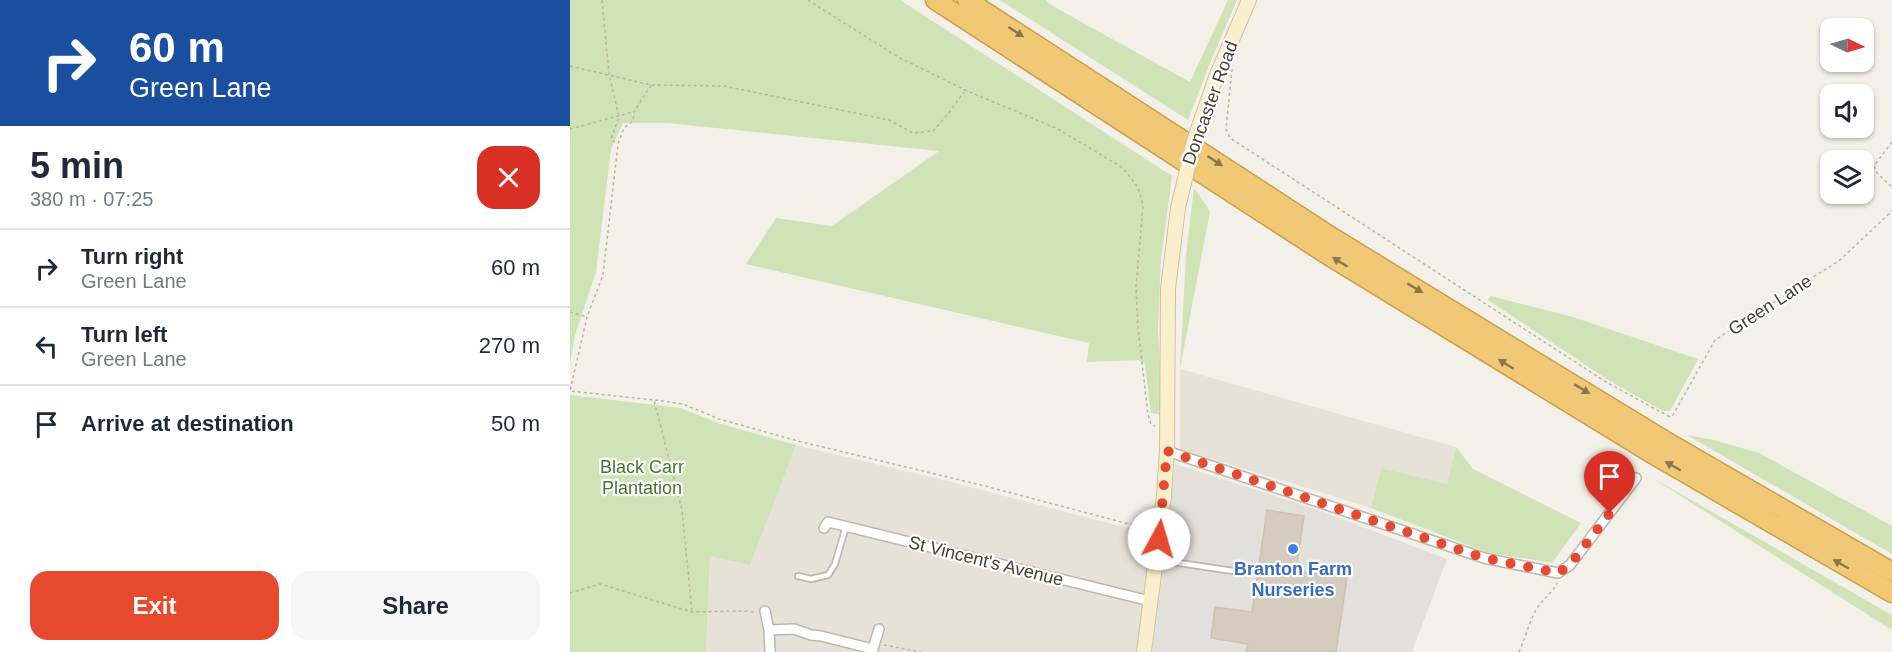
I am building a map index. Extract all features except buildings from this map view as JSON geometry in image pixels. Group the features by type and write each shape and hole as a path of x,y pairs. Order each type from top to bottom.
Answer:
{"highway":[{"path":"935,0 1336,260 1654,455 1892,593"},
{"path":"967,0 1335,239 1664,440 1892,572"}],"main road":[{"name":"Doncaster Road","path":"1144,652 1167,451 1168,289 1178,208 1194,141 1216,77 1249,0"}],"street":[{"path":"1167,451 1484,558 1558,573 1570,565 1636,478"},
{"name":"St Vincent's Avenue","path":"827,521 1150,601"},
{"path":"765,612 770,652"},
{"path":"769,630 794,629 811,635 873,648 879,629"}],"lane":[{"path":"798,576 812,579 828,575 835,564 846,526"},
{"path":"1156,560 1233,571"}],"path":[{"path":"602,0 609,74 619,117 611,139 618,144"},
{"path":"808,0 898,57 965,90 1058,129 1123,168 1138,186 1143,206 1136,287 1137,328 1148,415 1152,424 1167,430"},
{"name":"Green Lane","path":"1223,61 1231,65 1234,72 1226,129 1230,138 1606,382 1670,417 1715,340 1840,260 1892,211"},
{"path":"570,66 651,85 724,86 888,120 913,133 933,131 965,90"},
{"path":"651,85 634,112 633,121 624,128 618,144 603,275 588,317 570,392 683,404 719,419 798,441 985,486 1125,524 1148,526 1154,532"},
{"path":"570,129 634,112"},
{"path":"1892,142 1874,166 1876,173 1892,187"},
{"path":"570,312 588,317"},
{"path":"654,400 682,510 692,612"},
{"path":"1519,652 1536,609 1553,591 1558,581 1558,573"},
{"path":"570,593 600,584 692,612 765,612"},
{"path":"873,648 921,652"}],"shaded area":[{"path":"1180,369 1456,447 1447,484 1381,468 1371,508 1180,449"},
{"path":"796,445 1124,527 1151,529 1166,539 1153,652 706,652 710,555 750,564"},
{"name":"Branton Farm Nurseries","path":"1175,464 1313,508 1447,559 1412,652 1153,652"}],"green space":[{"path":"570,0 900,0 1172,176 1161,258 1158,329 1162,415 1151,413 1145,364 1138,360 1087,362 1089,343 746,264 776,218 832,226 939,151 668,123 623,123 611,149 596,272 575,335 570,365"},
{"path":"1000,0 1046,0 1049,4 1190,82 1228,0 1237,0 1188,120"},
{"path":"1194,188 1210,211 1180,369 1186,255"},
{"path":"1491,296 1573,317 1698,359 1670,411 1663,411 1608,380 1488,300"},
{"name":"Black Carr Plantation","path":"570,395 681,408 718,423 796,445 750,565 710,556 706,652 570,652"},
{"path":"1687,435 1759,453 1892,526 1892,554"},
{"path":"1456,447 1473,469 1581,523 1552,563 1486,552 1371,508 1381,468 1447,484"},
{"path":"1651,477 1892,615 1892,630"}],"place":[{"name":"Branton Farm Nurseries","path":"1293,549"}],"route":[{"path":"1159,539 1167,451 1484,558 1558,573 1570,565 1610,513"}]}
